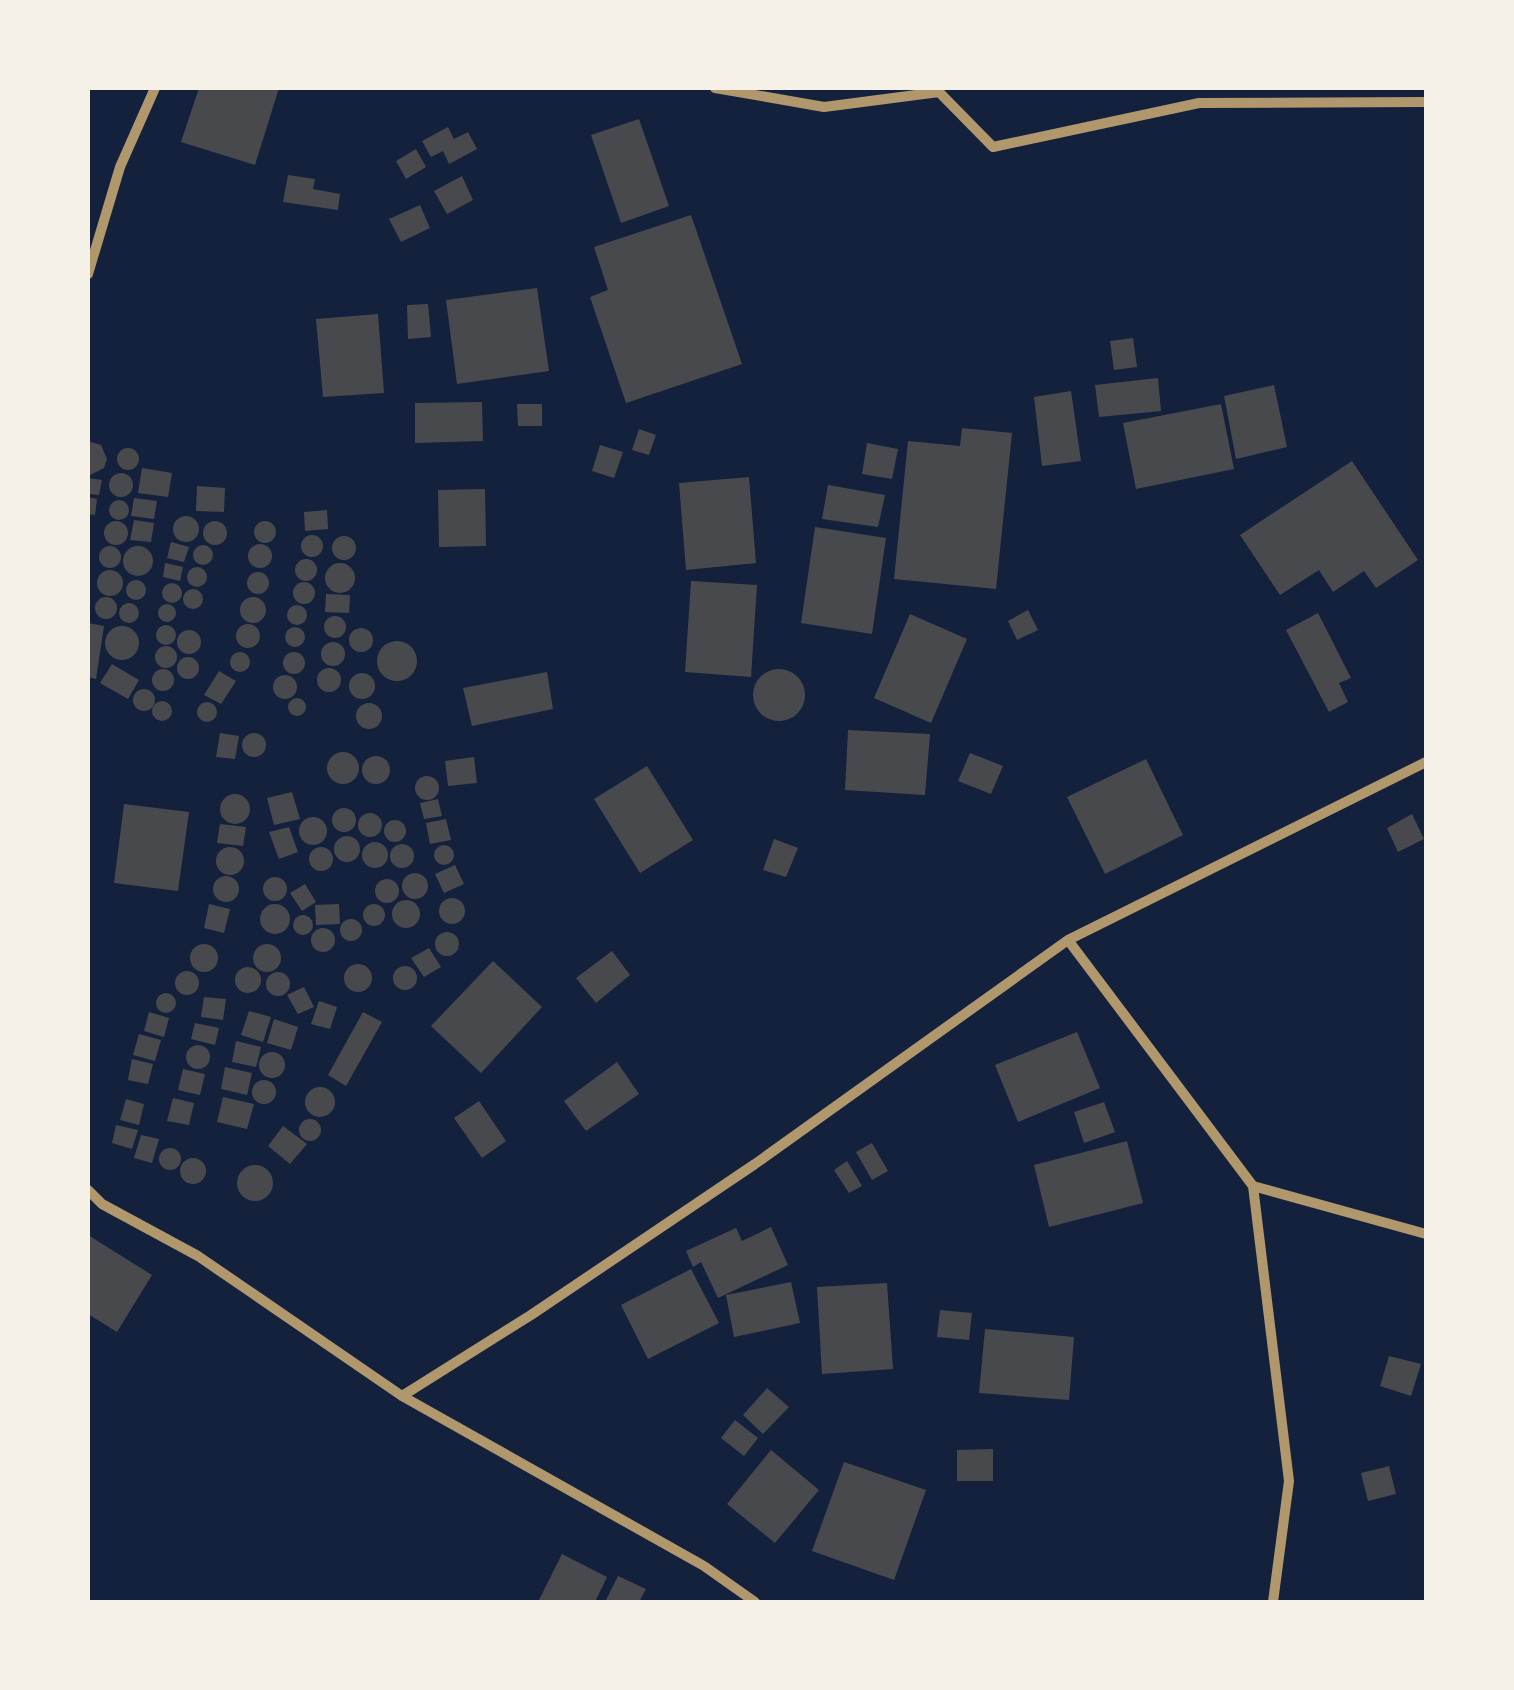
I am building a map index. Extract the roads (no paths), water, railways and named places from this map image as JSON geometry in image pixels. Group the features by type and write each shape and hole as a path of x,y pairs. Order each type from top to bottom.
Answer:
{"street":[{"path":"88,274 120,166 154,88"},
{"path":"715,88 824,107 940,90 993,147 1199,102 1426,102"},
{"path":"402,1396 531,1316 756,1164 1068,940 1426,762"},
{"path":"1068,940 1253,1186 1288,1481 1273,1602"},
{"path":"1253,1186 1426,1234"},
{"path":"88,1190 102,1204 198,1256 402,1396 704,1566 755,1602"}]}
